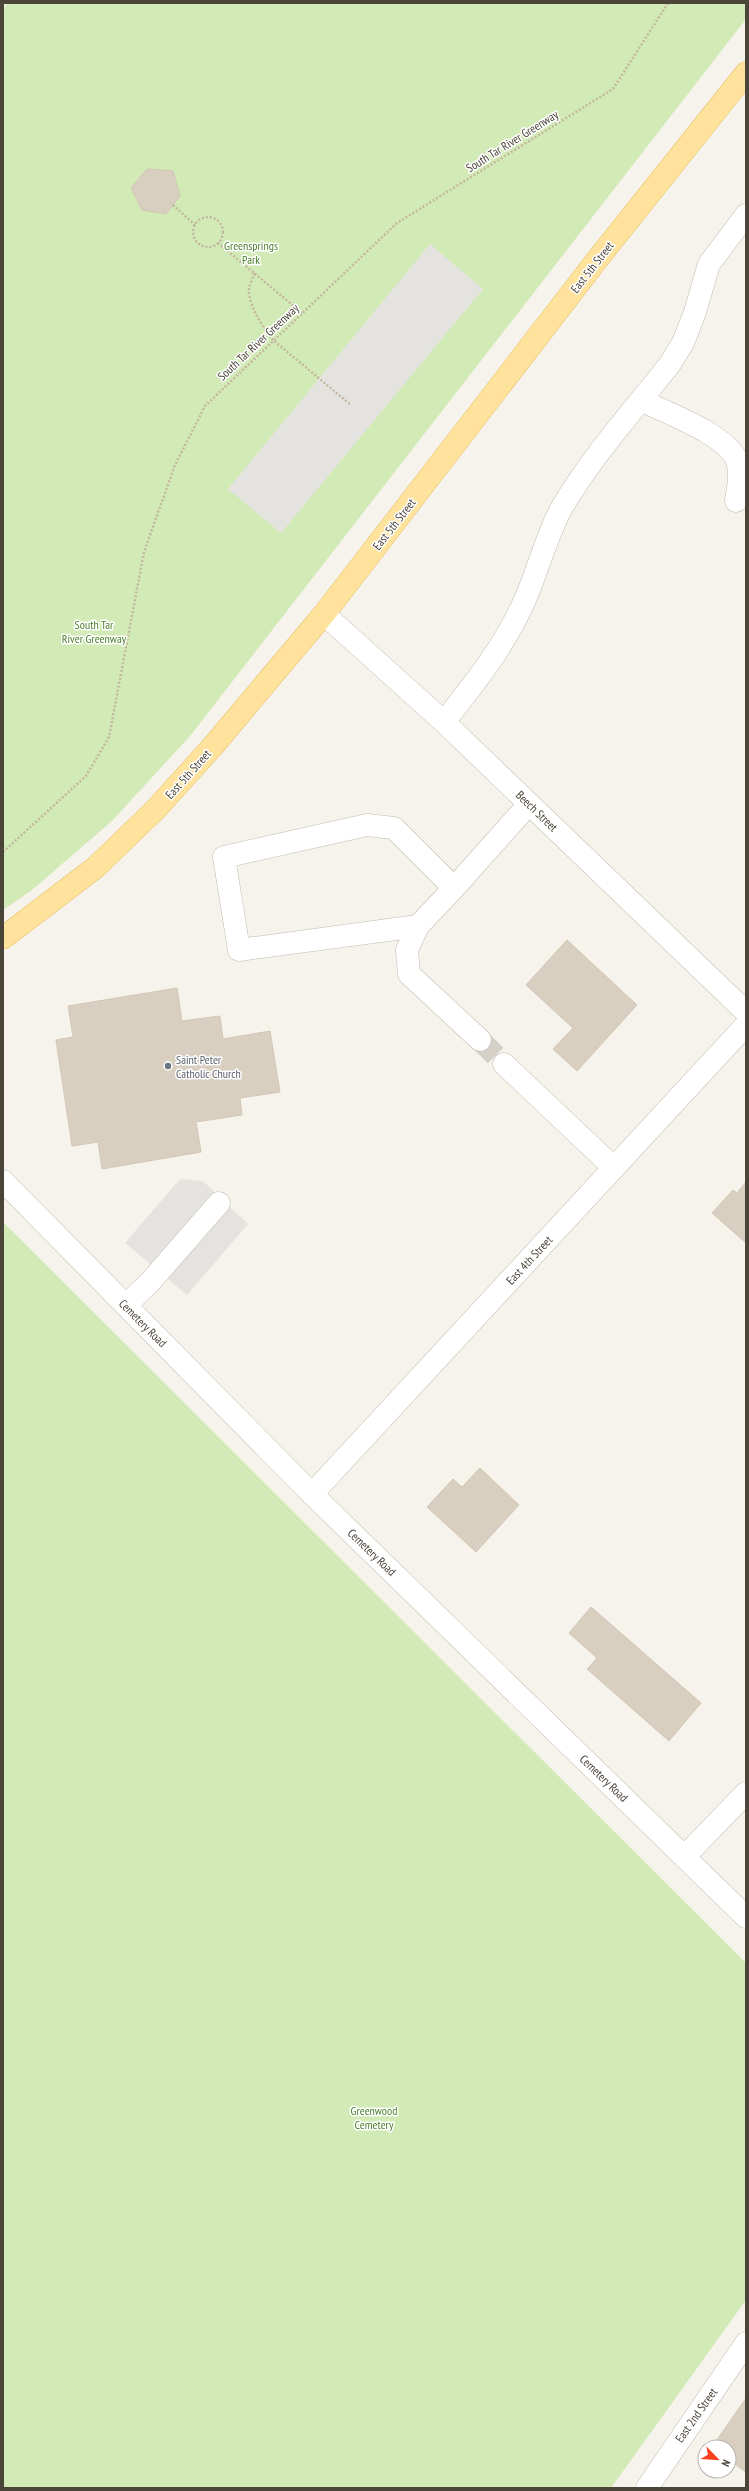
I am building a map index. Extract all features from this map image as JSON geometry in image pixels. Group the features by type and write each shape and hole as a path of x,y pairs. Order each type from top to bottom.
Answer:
{"main road":[{"name":"East 5th Street","path":"3,938 96,867 156,809 213,746 324,614 600,256 746,73"}],"street":[{"path":"444,722 486,670 503,644 537,573 560,510 578,481 683,343 695,312 709,264 746,215"},
{"path":"641,400 719,440 731,451 737,462 740,479 736,501"},
{"name":"Beech Street","path":"324,614 444,722 746,1012"},
{"path":"480,1040 409,974 407,950 418,926 529,804"},
{"path":"418,926 239,950 224,857 367,825 394,828 454,888"},
{"name":"East 4th Street","path":"312,1494 746,1025"},
{"path":"504,1064 614,1168"},
{"name":"Cemetery Road","path":"3,1181 312,1494 746,1917"},
{"path":"126,1305 150,1282 219,1203"},
{"path":"685,1856 746,1793"},
{"name":"East 2nd Street","path":"647,2488 746,2343"}],"path":[{"name":"South Tar River Greenway","path":"3,852 86,776 109,737 144,552 175,464 205,406 397,222 613,89 668,3"},
{"path":"173,205 195,224"},
{"path":"210,217 218,221 222,228 222,236 218,243 210,247 202,246 196,241 193,232 195,224 202,219 210,217"},
{"path":"218,243 302,313"},
{"path":"254,273 249,289 254,308 274,340 351,405"}],"green space":[{"name":"Greensprings Park","path":"7,3 746,3 746,19 190,736 112,821 32,890 3,910 3,9"},
{"name":"Greenwood Cemetery","path":"3,1222 746,1963 746,2300 611,2488 3,2488"}],"shaded area":[{"path":"430,244 483,289 281,533 228,489"},
{"path":"180,1179 203,1181 248,1224 187,1295 125,1243"}],"building":[{"path":"147,169 173,171 180,196 166,214 142,210 131,188"},
{"path":"567,940 637,1005 577,1071 553,1049 573,1028 526,985"},
{"name":"Saint Peter Catholic Church","path":"177,988 182,1021 220,1016 223,1039 270,1031 280,1092 240,1098 242,1115 196,1122 201,1152 102,1169 98,1142 72,1146 56,1040 73,1037 68,1006"},
{"path":"746,1182 746,1243 712,1213 733,1190 737,1193"},
{"path":"480,1468 519,1505 476,1552 427,1507 453,1479 462,1487"},
{"path":"591,1607 701,1703 669,1741 587,1669 597,1658 569,1633"},
{"path":"746,2398 746,2472 737,2466 737,2439 718,2439"}],"tunnel":[{"path":"480,1040 504,1064"}],"place":[{"name":"Saint Peter Catholic Church","path":"168,1066"}]}
